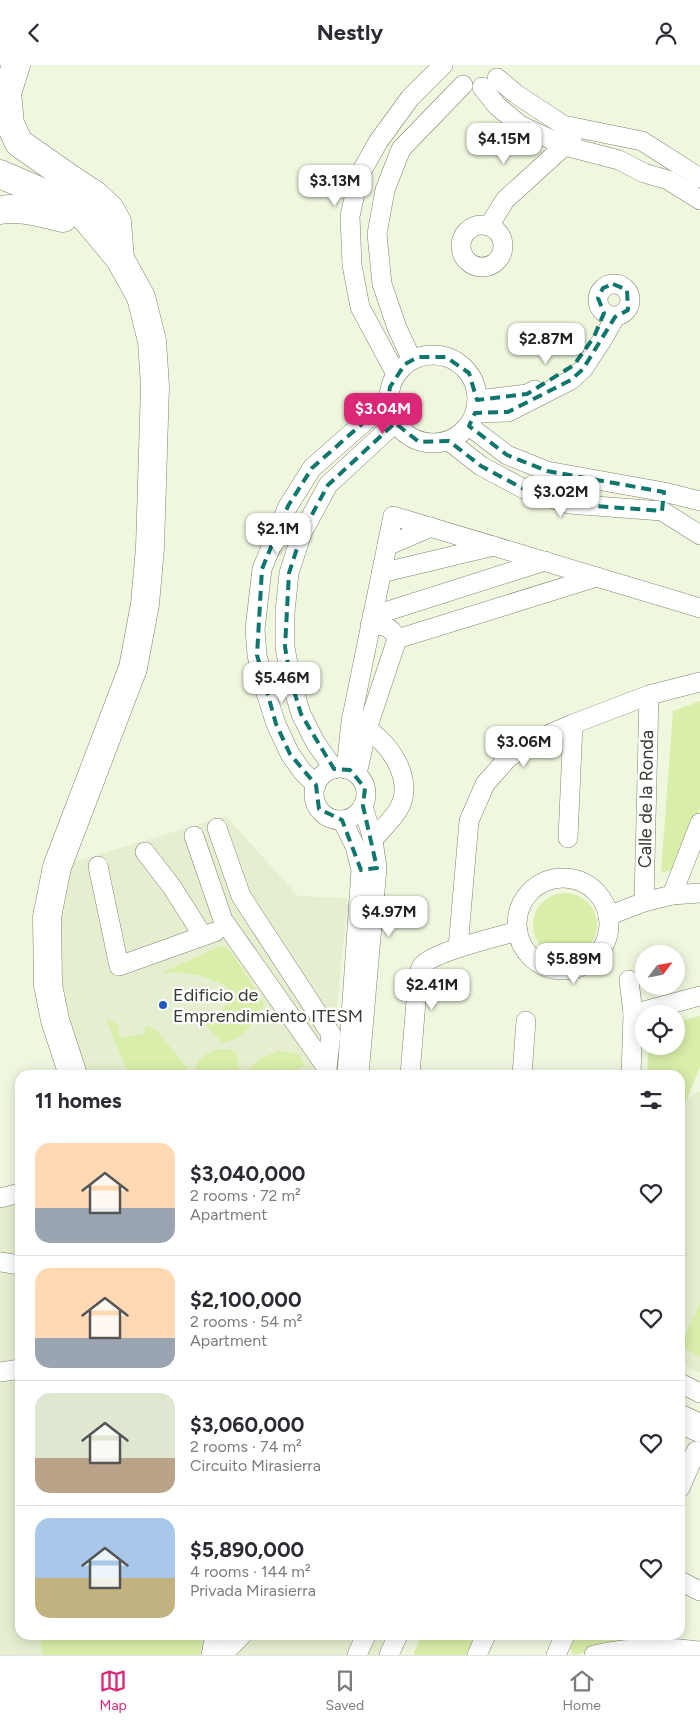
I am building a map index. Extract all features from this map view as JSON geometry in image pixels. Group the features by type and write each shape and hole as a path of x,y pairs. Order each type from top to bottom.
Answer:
{"highway":[{"path":"16,65 7,93 10,124 19,143 95,195 110,209 117,222 123,264"},
{"path":"0,156 72,180"},
{"path":"0,174 70,206 86,218 123,264 141,297 152,341 155,386 150,548 145,604 133,668 58,867 47,917 48,985 54,1020 71,1070"},
{"path":"0,185 44,204 123,264"},
{"path":"0,210 26,211 63,218"},
{"path":"685,1428 694,1444"}],"street":[{"path":"396,374 360,307 352,265 350,216 359,175 378,142 410,98 443,65"},
{"path":"448,65 455,79 463,85 472,88 494,77"},
{"path":"494,77 516,94 564,125 642,141 700,178"},
{"path":"494,77 497,106 520,125 558,143 619,160 644,173 668,179 700,200"},
{"path":"412,360 397,328 382,284 377,234 385,190 401,149 463,85"},
{"path":"558,143 564,125"},
{"path":"486,226 505,201 558,143 582,130"},
{"path":"474,413 508,412 571,380 583,369 604,337 610,315"},
{"path":"432,355 446,357 459,363 469,373 475,386 474,413 460,435 449,441 434,444 419,442 405,435 395,423 390,413 388,401 390,387 396,374 405,364 412,360 432,355"},
{"path":"316,785 302,771 290,754 276,724 256,655 255,629 262,569 288,506 312,468 388,401"},
{"path":"474,413 506,455 547,471 664,492 700,501"},
{"path":"346,771 326,772 316,785 314,793 319,809 334,819 351,818 358,813 366,797 365,788 362,781 346,771 315,742 301,714 291,681 285,647 285,611 289,573 302,533 328,485 395,423"},
{"path":"449,441 481,466 524,489 569,503 662,511 700,535"},
{"path":"662,511 664,492"},
{"path":"359,725 371,621 393,516 700,607"},
{"path":"387,546 431,527"},
{"path":"381,573 494,546"},
{"path":"371,621 545,561"},
{"path":"262,569 289,573"},
{"path":"346,771 359,725 397,639 597,577"},
{"path":"371,621 385,625 392,630 397,639"},
{"path":"458,948 469,821 484,784 509,757 573,723 648,695 700,682"},
{"name":"Calle de la Ronda","path":"644,902 648,695"},
{"path":"276,724 301,714"},
{"path":"568,838 573,723"},
{"path":"359,725 393,754 405,786 399,809 373,840"},
{"path":"347,1070 352,976 373,840 363,806"},
{"path":"342,820 369,869 359,1070"},
{"name":"Calle de la Ronda","path":"672,895 700,823"},
{"path":"217,828 241,896 331,1034 327,1070"},
{"path":"194,836 223,920 326,1070"},
{"path":"145,852 172,887 203,936"},
{"path":"98,866 119,966 228,927"},
{"path":"555,878 570,878 583,882 595,891 604,902 608,915 609,931 603,947 591,960 575,968 556,969 534,959 524,946 518,931 518,917 522,903 530,891 542,883 555,878"},
{"path":"608,915 644,902 672,895 700,893"},
{"path":"214,895 241,896"},
{"path":"410,1070 418,977 423,965 432,958 458,948 518,931"},
{"path":"253,963 275,947"},
{"path":"340,1045 344,997 352,976"},
{"path":"629,980 633,1014 632,1070"},
{"path":"633,1014 700,996"},
{"path":"522,1070 526,1021"},
{"path":"0,1198 15,1194"},
{"path":"0,1262 15,1264"},
{"path":"0,1371 15,1370"},
{"path":"685,1470 694,1444"},
{"path":"685,1584 700,1591"},
{"path":"226,1650 237,1640"},
{"path":"226,1650 239,1640"},
{"path":"358,1655 364,1640"},
{"path":"389,1655 396,1640"},
{"path":"477,1655 484,1640"},
{"path":"556,1655 563,1640"},
{"path":"680,1640 700,1650"},
{"path":"594,1655 638,1648 700,1650"}],"highlighted area":[{"path":"613,284 627,290 628,310 615,317 583,369 571,380 508,412 475,413 469,426 507,455 547,471 664,492 662,511 569,504 524,489 481,466 449,441 419,442 395,423 328,485 302,533 289,573 285,647 291,681 301,714 334,769 350,770 365,788 363,806 377,868 361,870 342,820 319,809 316,785 290,754 276,724 257,655 262,569 288,506 312,468 388,401 390,387 405,364 418,357 446,357 469,373 477,400 527,394 574,365 594,337 604,313 598,298 603,288"}],"shaded area":[{"path":"226,816 298,896 348,898 331,1070 71,1070 55,1020 57,867"},
{"path":"700,1092 700,1373 685,1366 685,1106 688,1099"},
{"path":"15,1184 15,1640 387,1640 380,1655 0,1655 0,1189"}],"green space":[{"path":"700,701 700,808 676,869 661,873 673,711"},
{"path":"559,893 571,893 588,902 595,913 597,925 595,937 588,948 571,957 559,957 547,952 538,943 533,931 533,919 538,907 547,898"},
{"path":"221,946 229,949 264,1005 247,1030 236,1038 222,1043 201,1020 218,1017 228,1001 226,986 195,974 161,973"},
{"path":"700,1016 700,1066 685,1104 685,1070 647,1070 648,1055 685,1055 685,1020"},
{"path":"106,1019 118,1024 119,1038 145,1034 145,1027 150,1026 152,1030 156,1030 187,1068 187,1070 127,1070"},
{"path":"223,1049 232,1050 238,1054 238,1070 195,1070 203,1056"},
{"path":"280,1051 298,1054 305,1065 299,1070 248,1070 261,1058"},
{"path":"700,1302 700,1356 685,1349 685,1336"},
{"path":"40,1640 202,1640 200,1655 43,1655"},
{"path":"420,1640 476,1640 470,1655 413,1655"},
{"path":"574,1640 673,1641 601,1649 573,1655 570,1648"}],"tunnel":[{"path":"338,1070 340,1045"}],"place":[{"name":"Edificio de Emprendimiento ITESM","path":"163,1005"}]}
